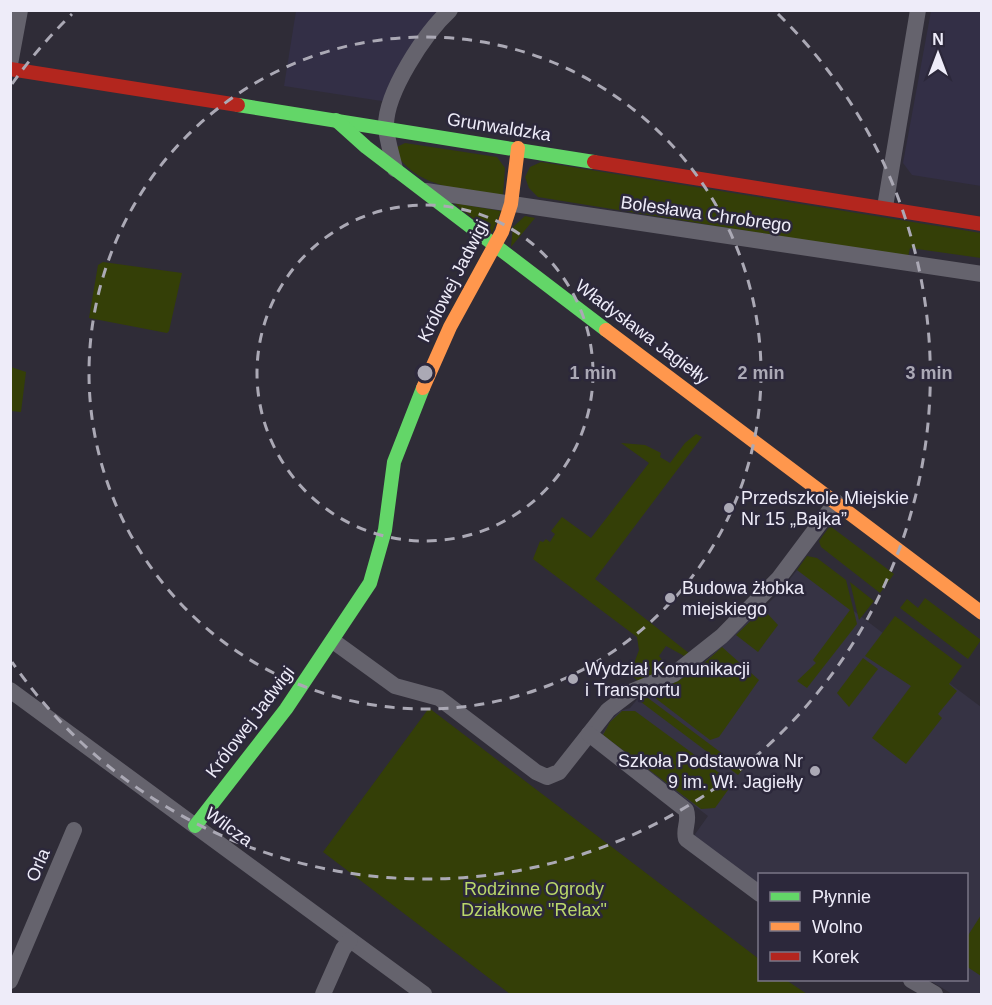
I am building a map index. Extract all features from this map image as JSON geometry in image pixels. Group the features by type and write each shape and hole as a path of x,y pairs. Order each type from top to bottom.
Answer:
{"street":[{"path":"10,64 20,10"},
{"path":"395,169 386,128 394,92 426,37 450,10"},
{"path":"885,207 918,10"},
{"name":"Grunwaldzka","path":"10,69 518,148 981,224"},
{"name":"Władysława Jagiełły","path":"336,120 395,169 981,613"},
{"name":"Królowej Jadwigi","path":"195,826 286,709 370,583 385,530 391,476 413,411 450,327 495,245 511,204 518,148"},
{"name":"Bolesława Chrobrego","path":"425,191 981,274"},
{"path":"333,641 395,686 440,698 536,772 547,777 559,772 608,710 633,691 674,674 722,636 779,578 836,502"},
{"name":"Wilcza","path":"10,690 424,994"},
{"path":"589,734 686,810 689,820 684,832 686,839 758,893"},
{"name":"Orla","path":"10,981 74,830"},
{"path":"323,994 343,949 351,940"},
{"path":"913,981 935,994"}],"shaded area":[{"path":"296,11 441,11 388,102 284,86"},
{"path":"931,11 981,11 981,186 912,175 903,163"},
{"name":"Szkoła Podstawowa Nr 9 im. Wł. Jagiełły","path":"798,569 981,707 981,994 952,994 931,981 968,981 968,873 758,873 758,885 693,837 708,816 602,735 612,719 620,711 630,708 640,696 673,684 698,668 776,596"}],"green space":[{"path":"405,143 497,157 505,168 503,195 444,186 418,175 397,155 397,147"},
{"path":"541,162 981,233 981,258 910,248 908,257 538,197 529,188 525,177 530,167"},
{"path":"454,203 501,211 492,233"},
{"path":"525,216 535,218 511,247 513,227"},
{"path":"103,262 182,273 167,333 89,318 98,265"},
{"path":"11,367 26,372 21,412 11,411"},
{"path":"696,434 702,437 595,579 690,654 686,657 666,646 659,656 669,668 638,681 630,674 639,650 637,637 533,559 540,541 543,542 546,539 550,542 555,534 551,531 562,517 591,538 649,463 621,443 645,445 661,453 660,457 670,463 685,443"},
{"path":"830,526 894,574 880,593 821,547 819,541"},
{"path":"807,556 817,558 846,580 857,624 807,688 797,681 816,663 813,660 850,610 797,570"},
{"path":"850,582 874,601 859,620"},
{"path":"925,598 981,640 968,659 900,608 907,599 918,608"},
{"path":"763,609 778,625 758,652 736,635"},
{"path":"895,616 962,666 949,684 957,691 938,714 942,718 906,764 872,738 911,686 865,656"},
{"path":"722,647 759,680 719,737 710,740 650,694 689,674"},
{"path":"863,658 878,669 849,707 837,693"},
{"path":"644,695 743,769 738,775 641,702"},
{"name":"Rodzinne Ogrody Działkowe \"Relax\"","path":"429,708 758,958 758,981 788,981 807,994 510,994 323,852"},
{"path":"622,711 635,711 733,783 715,808 701,809 603,735 610,722"},
{"path":"981,915 981,976 968,967 968,935"}],"traffic: fast":[{"path":"238,105 594,162"},
{"path":"336,120 366,147 606,330"},
{"path":"195,826 286,709 370,583 385,530 394,462 423,388"}],"traffic: slow":[{"path":"423,388 450,327 502,232 511,204 518,148"},
{"path":"606,330 982,613"}],"traffic: jam":[{"path":"10,69 238,105"},
{"path":"594,162 982,224"}],"place":[{"name":"Przedszkole Miejskie Nr 15 „Bajka”","path":"729,508"},
{"name":"Budowa żłobka miejskiego","path":"670,598"},
{"name":"Wydział Komunikacji i Transportu","path":"573,679"},
{"name":"Szkoła Podstawowa Nr 9 im. Wł. Jagiełły","path":"815,771"}]}
